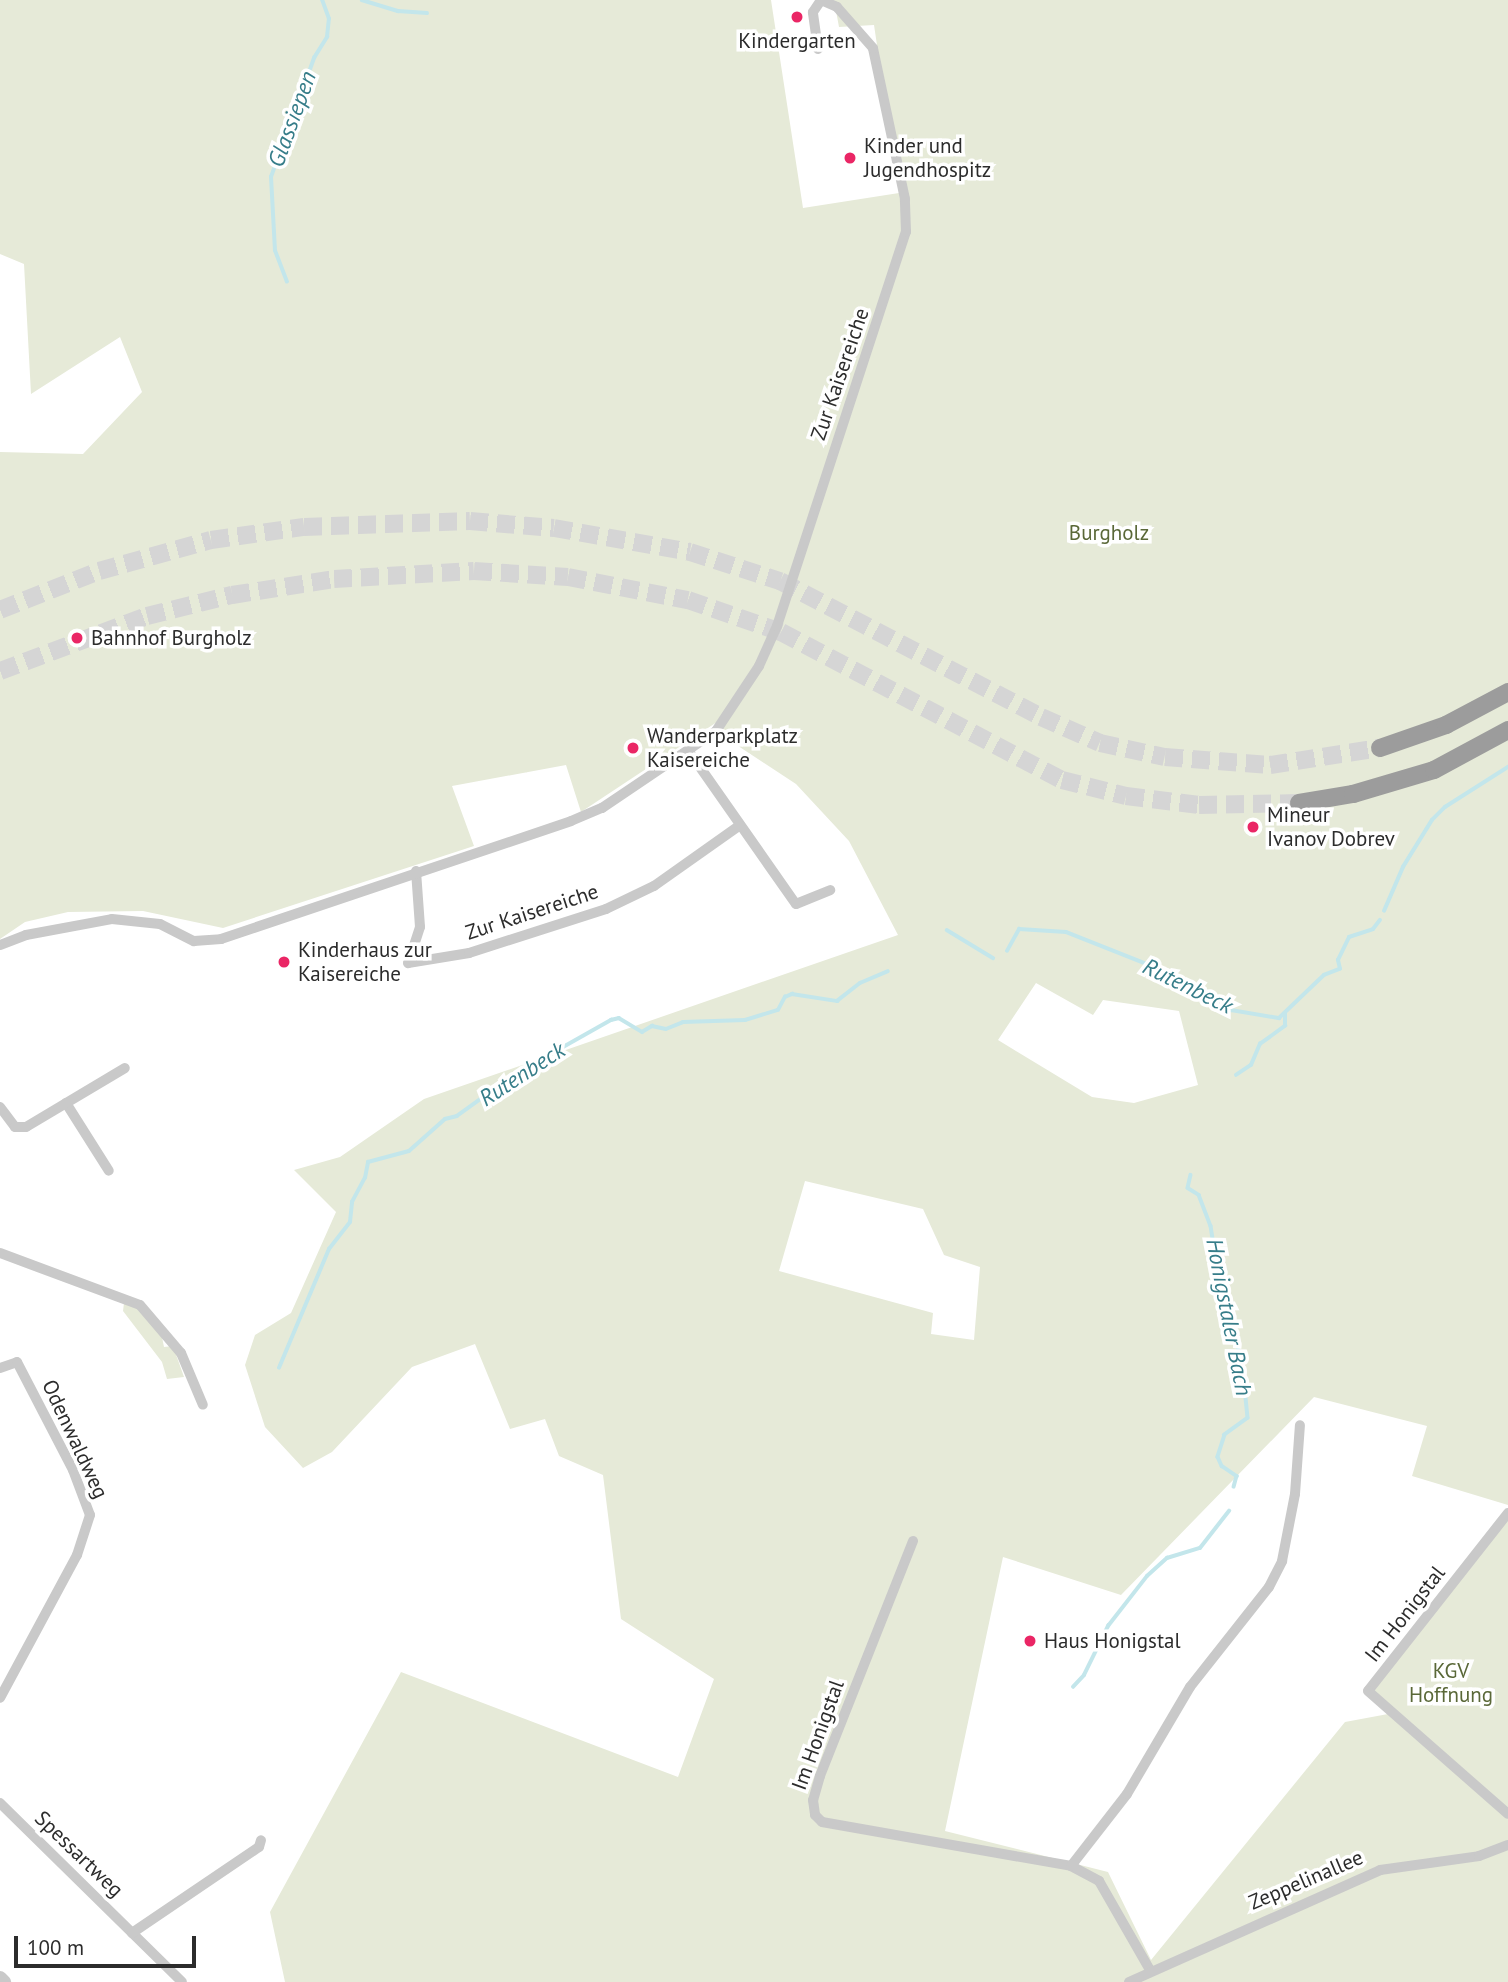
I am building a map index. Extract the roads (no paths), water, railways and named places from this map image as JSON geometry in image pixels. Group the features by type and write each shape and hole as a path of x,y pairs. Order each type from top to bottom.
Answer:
{"highway":[{"path":"1380,748 1446,724 1508,692"},
{"path":"1299,803 1423,774 1508,730"}],"street":[{"name":"Zur Kaisereiche","path":"0,945 39,932 112,919 160,924 194,941 221,939 592,812 716,731 743,687 760,666 777,626 906,232 905,198 873,48 837,7 821,0 813,12 818,49"},
{"path":"688,750 796,904 830,890"},
{"name":"Zur Kaisereiche","path":"416,871 420,927 408,963 469,953 606,909 654,886 740,825"},
{"path":"0,1107 20,1128 125,1068"},
{"path":"66,1103 108,1171"},
{"path":"0,1253 140,1305 181,1353 203,1405"},
{"name":"Odenwaldweg","path":"0,1367 17,1362 73,1470 90,1515 77,1555 0,1698"},
{"path":"1071,1866 1127,1794 1190,1687 1269,1587 1282,1561 1293,1507 1300,1425"},
{"name":"Im Honigstal","path":"1508,1513 1368,1692 1508,1814"},
{"name":"Im Honigstal","path":"914,1541 820,1776 813,1800 816,1815 822,1822 1071,1866 1099,1881 1150,1970"},
{"name":"Spessartweg","path":"0,1803 182,1982"},
{"path":"132,1933 259,1847 261,1840"},
{"name":"Zeppelinallee","path":"1129,1982 1150,1970 1380,1870 1479,1856 1508,1844"},
{"path":"0,1978 4,1982"}],"waterway":[{"name":"Glassiepen","path":"287,282 275,251 271,177 314,58 327,37 329,19 322,0"},
{"path":"362,0 398,11 427,13"},
{"name":"Rutenbeck","path":"1384,911 1403,867 1432,820 1445,807 1508,767"},
{"name":"Rutenbeck","path":"1007,951 1019,929 1066,932 1147,964 1231,1010 1279,1018 1324,975 1340,969 1338,960 1349,937 1373,929 1380,920"},
{"name":"Rutenbeck","path":"947,930 993,958"},
{"name":"Rutenbeck","path":"279,1368 329,1249 350,1222 352,1202 365,1178 368,1162 409,1151 445,1119 457,1116 507,1080 526,1074 533,1064 611,1020 619,1018 642,1032 652,1026 666,1029 683,1022 745,1020 778,1010 785,997 792,994 837,1001 860,983 888,971"},
{"name":"Honigstaler Bach","path":"1236,1075 1251,1065 1260,1044 1285,1026 1285,1013"},
{"name":"Honigstaler Bach","path":"1191,1175 1188,1188 1199,1195 1211,1226 1228,1334 1237,1343 1243,1367 1248,1418 1225,1435 1218,1457 1222,1466 1237,1476 1234,1487"},
{"name":"Honigstaler Bach","path":"1073,1687 1084,1675 1108,1626 1147,1576 1167,1558 1200,1548 1229,1511"}],"tunnel":[{"path":"0,610 99,571 211,540 304,527 470,521 554,528 690,552 780,581 1041,717 1100,743 1165,757 1270,765 1380,748"},
{"path":"0,671 147,616 232,595 334,579 474,571 568,577 688,600 781,632 1062,780 1126,796 1199,805 1299,803"}],"place":[{"name":"Kindergarten","path":"797,17"},
{"name":"Kinder und Jugendhospitz","path":"850,158"},
{"name":"Bahnhof Burgholz","path":"77,638"},
{"name":"Wanderparkplatz Kaisereiche","path":"633,748"},
{"name":"Mineur Ivanov Dobrev","path":"1253,827"},
{"name":"Kinderhaus zur Kaisereiche","path":"284,962"},
{"name":"Haus Honigstal","path":"1030,1641"}],"park label":[{"name":"Burgholz","path":"1109,533"},
{"name":"KGV Hoffnung","path":"1451,1683"}]}
